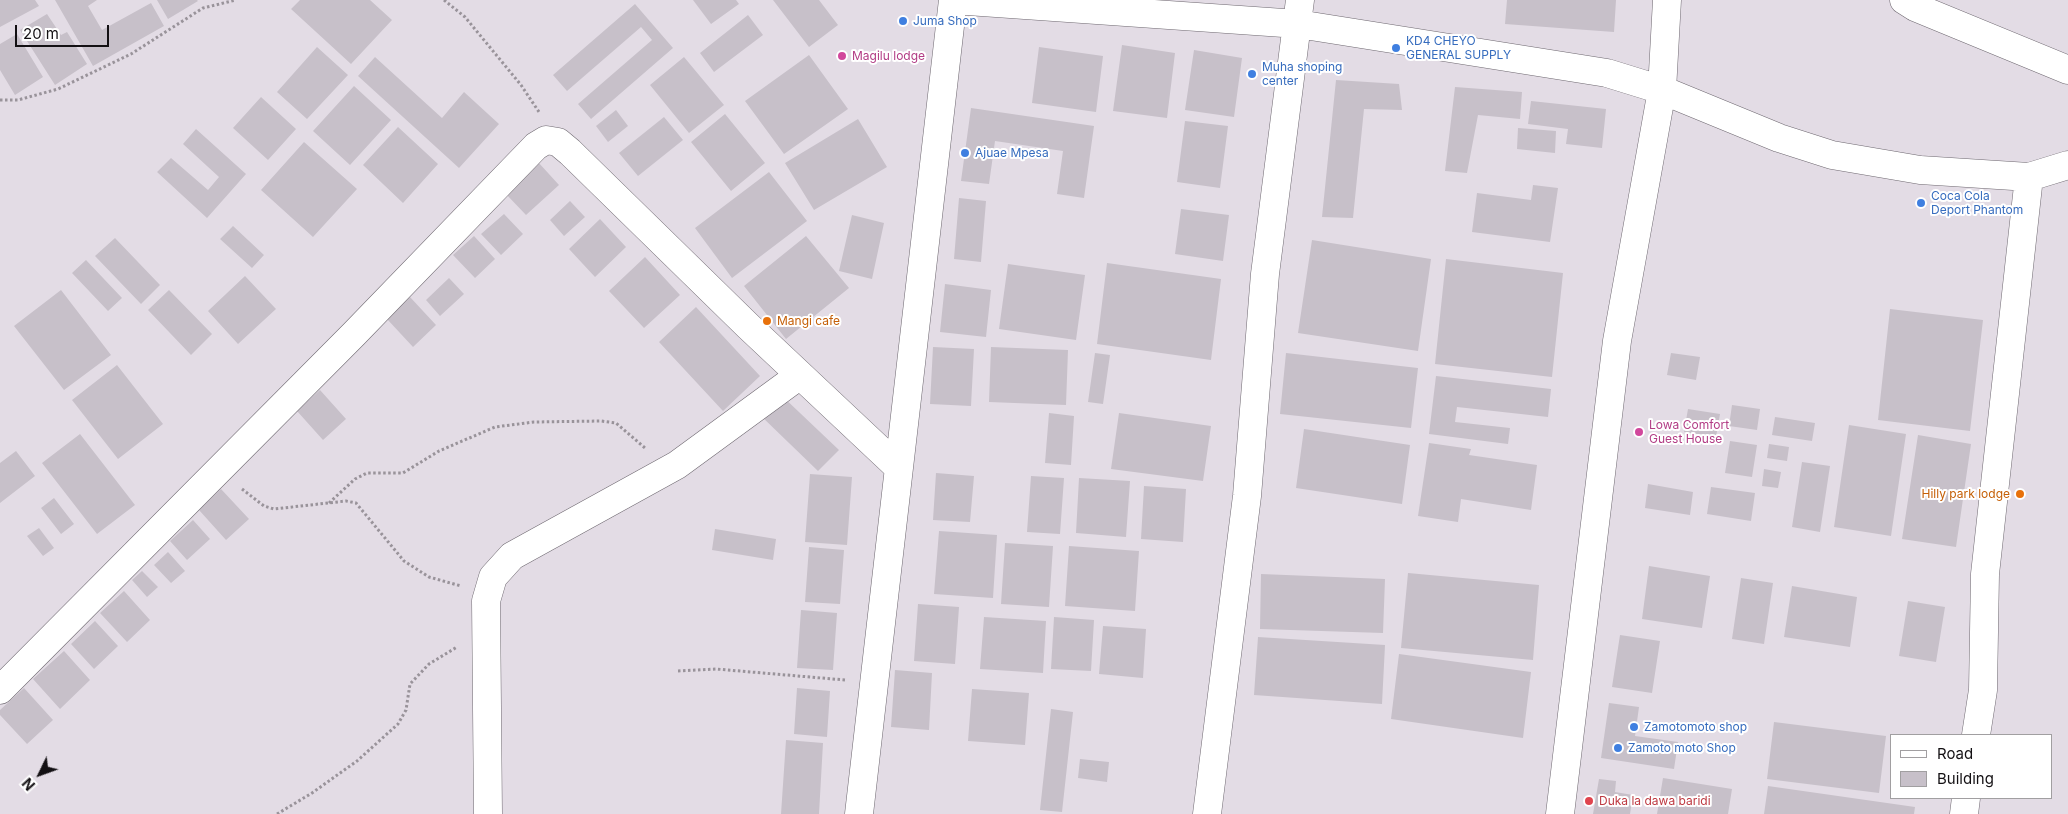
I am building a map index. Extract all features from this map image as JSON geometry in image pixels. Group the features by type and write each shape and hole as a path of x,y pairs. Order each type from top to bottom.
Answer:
{"street":[{"path":"858,814 953,0 1299,12 1606,73 1662,90 1780,138 1832,155 1920,170 2029,177 2068,165"},
{"path":"1560,814 1618,341 1662,90 1666,0"},
{"path":"1904,0 1914,7 2068,70"},
{"path":"1207,814 1247,496 1265,274 1299,12"},
{"path":"0,690 218,471 536,146 546,140 558,142 898,467"},
{"path":"1976,734 1983,690 1986,574 2029,177"},
{"path":"488,814 487,605 494,578 512,556 667,470 800,375"},
{"path":"1964,814 1966,799"}],"path":[{"path":"0,100 18,100 58,89 131,54 203,8 236,0"},
{"path":"444,0 465,17 521,85 558,142"},
{"path":"330,503 355,479 367,473 403,473 439,451 495,427 534,422 601,421 616,424 629,433 667,470"},
{"path":"218,471 264,506 274,509 330,503 356,503 404,561 417,571 487,605 457,647 428,664 410,684 406,710 398,724 357,761 312,793 277,814"},
{"path":"678,671 716,669 873,681"}],"building":[{"path":"0,0 35,0 39,6 0,27"},
{"path":"55,0 97,0 88,6 102,30 151,3 164,26 93,66"},
{"path":"157,0 197,0 198,1 168,19"},
{"path":"300,0 370,0 392,20 351,64 291,9"},
{"path":"693,0 736,0 739,4 711,24"},
{"path":"773,0 819,0 838,25 809,47"},
{"path":"1507,0 1616,0 1614,32 1505,24"},
{"path":"635,4 673,48 591,119 578,104 652,40 641,27 567,91 553,75"},
{"path":"47,14 61,35 67,32 87,64 55,85 20,30"},
{"path":"748,15 763,35 714,72 700,53"},
{"path":"17,34 43,77 15,95 0,70 0,44"},
{"path":"1122,45 1175,53 1167,118 1113,111"},
{"path":"317,47 348,75 307,119 277,92"},
{"path":"1039,47 1103,56 1096,112 1032,103"},
{"path":"1194,50 1242,58 1234,117 1185,110"},
{"path":"809,55 848,109 784,154 745,101"},
{"path":"375,57 442,118 464,92 499,124 459,168 358,76"},
{"path":"684,57 724,105 689,133 650,85"},
{"path":"1336,80 1399,84 1402,110 1364,109 1353,218 1322,217"},
{"path":"354,86 391,120 350,165 313,131"},
{"path":"1455,87 1522,92 1520,119 1478,115 1467,173 1445,171"},
{"path":"261,97 296,129 268,160 233,128"},
{"path":"1531,101 1606,109 1602,148 1566,144 1568,129 1528,124"},
{"path":"971,108 1094,126 1084,198 1057,194 1063,151 995,141 989,184 961,181"},
{"path":"616,110 628,126 608,142 596,126"},
{"path":"725,114 765,163 731,191 691,142"},
{"path":"664,117 683,140 638,176 619,153"},
{"path":"858,119 887,167 814,210 785,163"},
{"path":"1185,121 1228,126 1220,188 1177,182"},
{"path":"398,127 438,164 403,203 363,165"},
{"path":"1518,128 1556,131 1555,153 1517,149"},
{"path":"196,129 246,174 207,218 157,172 171,158 208,190 219,177 183,144"},
{"path":"304,142 357,189 313,237 261,190"},
{"path":"538,162 559,185 526,215 505,193"},
{"path":"769,172 807,221 732,278 695,228"},
{"path":"1533,185 1558,188 1550,242 1472,232 1477,193 1531,200"},
{"path":"959,198 986,201 981,262 954,259"},
{"path":"570,201 585,217 564,236 550,220"},
{"path":"1181,209 1229,215 1223,261 1175,254"},
{"path":"504,214 523,234 501,255 481,234"},
{"path":"852,215 884,223 872,279 839,271"},
{"path":"600,219 626,247 595,277 569,249"},
{"path":"233,226 264,255 252,268 220,239"},
{"path":"474,236 495,259 475,278 453,255"},
{"path":"806,236 849,288 786,339 744,286"},
{"path":"115,238 160,285 141,304 95,256"},
{"path":"1312,240 1431,259 1418,351 1298,333"},
{"path":"645,257 680,295 644,328 609,291"},
{"path":"1446,259 1563,273 1552,377 1435,364"},
{"path":"86,260 122,298 108,311 72,273"},
{"path":"1107,263 1221,279 1211,360 1097,344"},
{"path":"1008,264 1085,275 1076,340 999,329"},
{"path":"245,276 276,309 238,344 208,311"},
{"path":"449,278 464,294 440,316 426,300"},
{"path":"945,284 991,290 986,337 940,332"},
{"path":"61,290 111,355 64,390 14,326"},
{"path":"169,290 212,334 191,355 148,310"},
{"path":"410,297 436,325 413,347 387,319"},
{"path":"696,307 760,376 723,411 659,342"},
{"path":"1890,309 1983,320 1970,431 1878,420"},
{"path":"933,347 974,349 971,406 930,404"},
{"path":"991,347 1068,350 1066,405 989,402"},
{"path":"1095,353 1110,355 1103,404 1088,402"},
{"path":"1286,353 1418,368 1411,428 1280,414"},
{"path":"1671,353 1700,357 1696,380 1667,375"},
{"path":"117,365 163,424 118,459 72,400"},
{"path":"1436,376 1551,389 1548,417 1457,407 1455,422 1510,428 1508,444 1429,434"},
{"path":"320,390 346,419 323,440 297,411"},
{"path":"780,394 839,450 818,471 760,415"},
{"path":"1732,405 1760,409 1757,430 1729,426"},
{"path":"1688,409 1720,414 1716,437 1684,432"},
{"path":"1049,413 1074,416 1071,465 1045,463"},
{"path":"1119,413 1211,426 1203,481 1111,469"},
{"path":"1775,417 1815,423 1812,441 1772,435"},
{"path":"1849,425 1906,434 1891,536 1834,527"},
{"path":"1304,429 1410,445 1402,504 1296,488"},
{"path":"80,434 135,505 97,534 42,463"},
{"path":"1918,435 1971,444 1956,547 1902,539"},
{"path":"1730,441 1757,445 1752,477 1725,473"},
{"path":"1429,443 1471,449 1469,455 1537,465 1531,510 1461,499 1458,522 1418,516"},
{"path":"1769,444 1789,447 1787,461 1767,458"},
{"path":"16,451 35,476 0,503 0,463"},
{"path":"1802,462 1830,466 1820,532 1792,527"},
{"path":"1764,469 1781,472 1778,488 1762,486"},
{"path":"936,473 974,476 970,522 933,520"},
{"path":"810,474 852,477 847,545 805,542"},
{"path":"1031,476 1064,478 1060,534 1027,532"},
{"path":"1079,478 1130,481 1126,537 1076,533"},
{"path":"1648,484 1693,492 1690,515 1645,508"},
{"path":"1144,486 1186,489 1183,542 1141,539"},
{"path":"1711,487 1755,493 1751,521 1707,514"},
{"path":"221,489 249,519 226,540 199,510"},
{"path":"54,498 74,524 61,534 41,508"},
{"path":"193,520 210,539 187,560 170,541"},
{"path":"39,528 54,548 43,556 27,536"},
{"path":"715,529 776,539 773,560 712,550"},
{"path":"939,531 997,535 993,598 934,594"},
{"path":"1005,543 1053,546 1049,607 1001,604"},
{"path":"1069,546 1139,551 1135,611 1065,606"},
{"path":"809,547 844,550 840,604 805,602"},
{"path":"168,552 185,571 171,583 154,565"},
{"path":"1649,566 1710,576 1702,628 1642,619"},
{"path":"142,571 158,587 147,597 132,580"},
{"path":"1408,573 1539,585 1533,660 1401,648"},
{"path":"1261,574 1385,579 1383,633 1260,629"},
{"path":"1741,578 1773,583 1764,644 1732,639"},
{"path":"1792,586 1857,597 1850,647 1784,637"},
{"path":"124,591 150,620 127,642 100,613"},
{"path":"1908,601 1945,607 1936,662 1899,656"},
{"path":"918,604 959,607 955,664 914,661"},
{"path":"801,610 837,613 833,670 797,668"},
{"path":"984,617 1046,621 1043,673 980,669"},
{"path":"1054,617 1094,620 1091,671 1051,669"},
{"path":"95,621 118,646 94,669 71,644"},
{"path":"1103,626 1146,629 1143,678 1099,674"},
{"path":"1620,635 1660,641 1652,693 1612,687"},
{"path":"1258,637 1385,645 1382,704 1254,695"},
{"path":"64,651 90,680 60,709 33,679"},
{"path":"1399,654 1531,672 1523,738 1391,719"},
{"path":"895,670 932,673 929,730 891,727"},
{"path":"24,688 53,720 27,744 0,715 0,710"},
{"path":"797,688 830,691 827,737 794,734"},
{"path":"972,689 1029,693 1025,745 968,741"},
{"path":"1609,703 1639,707 1635,736 1678,742 1674,769 1601,758"},
{"path":"1051,709 1073,712 1062,812 1040,810"},
{"path":"1774,722 1886,736 1879,793 1767,779"},
{"path":"786,740 823,743 819,814 781,814"},
{"path":"1080,759 1109,762 1107,782 1078,778"},
{"path":"1663,778 1732,789 1728,814 1657,814"},
{"name":"Duka la dawa baridi","path":"1599,779 1616,781 1615,792 1633,795 1630,814 1593,814"},
{"path":"1768,786 1915,807 1914,814 1764,814"}],"place":[{"name":"Juma Shop","path":"903,21"},
{"name":"KD4 CHEYO GENERAL SUPPLY","path":"1396,48"},
{"name":"Magilu lodge","path":"842,56"},
{"name":"Muha shoping center","path":"1252,74"},
{"name":"Ajuae Mpesa","path":"965,153"},
{"name":"Coca Cola Deport Phantom","path":"1921,203"},
{"name":"Mangi cafe","path":"767,321"},
{"name":"Lowa Comfort Guest House","path":"1639,432"},
{"name":"Hilly park lodge","path":"2020,494"},
{"name":"Zamotomoto shop","path":"1634,727"},
{"name":"Zamoto moto Shop","path":"1618,748"},
{"name":"Duka la dawa baridi","path":"1589,801"}]}
